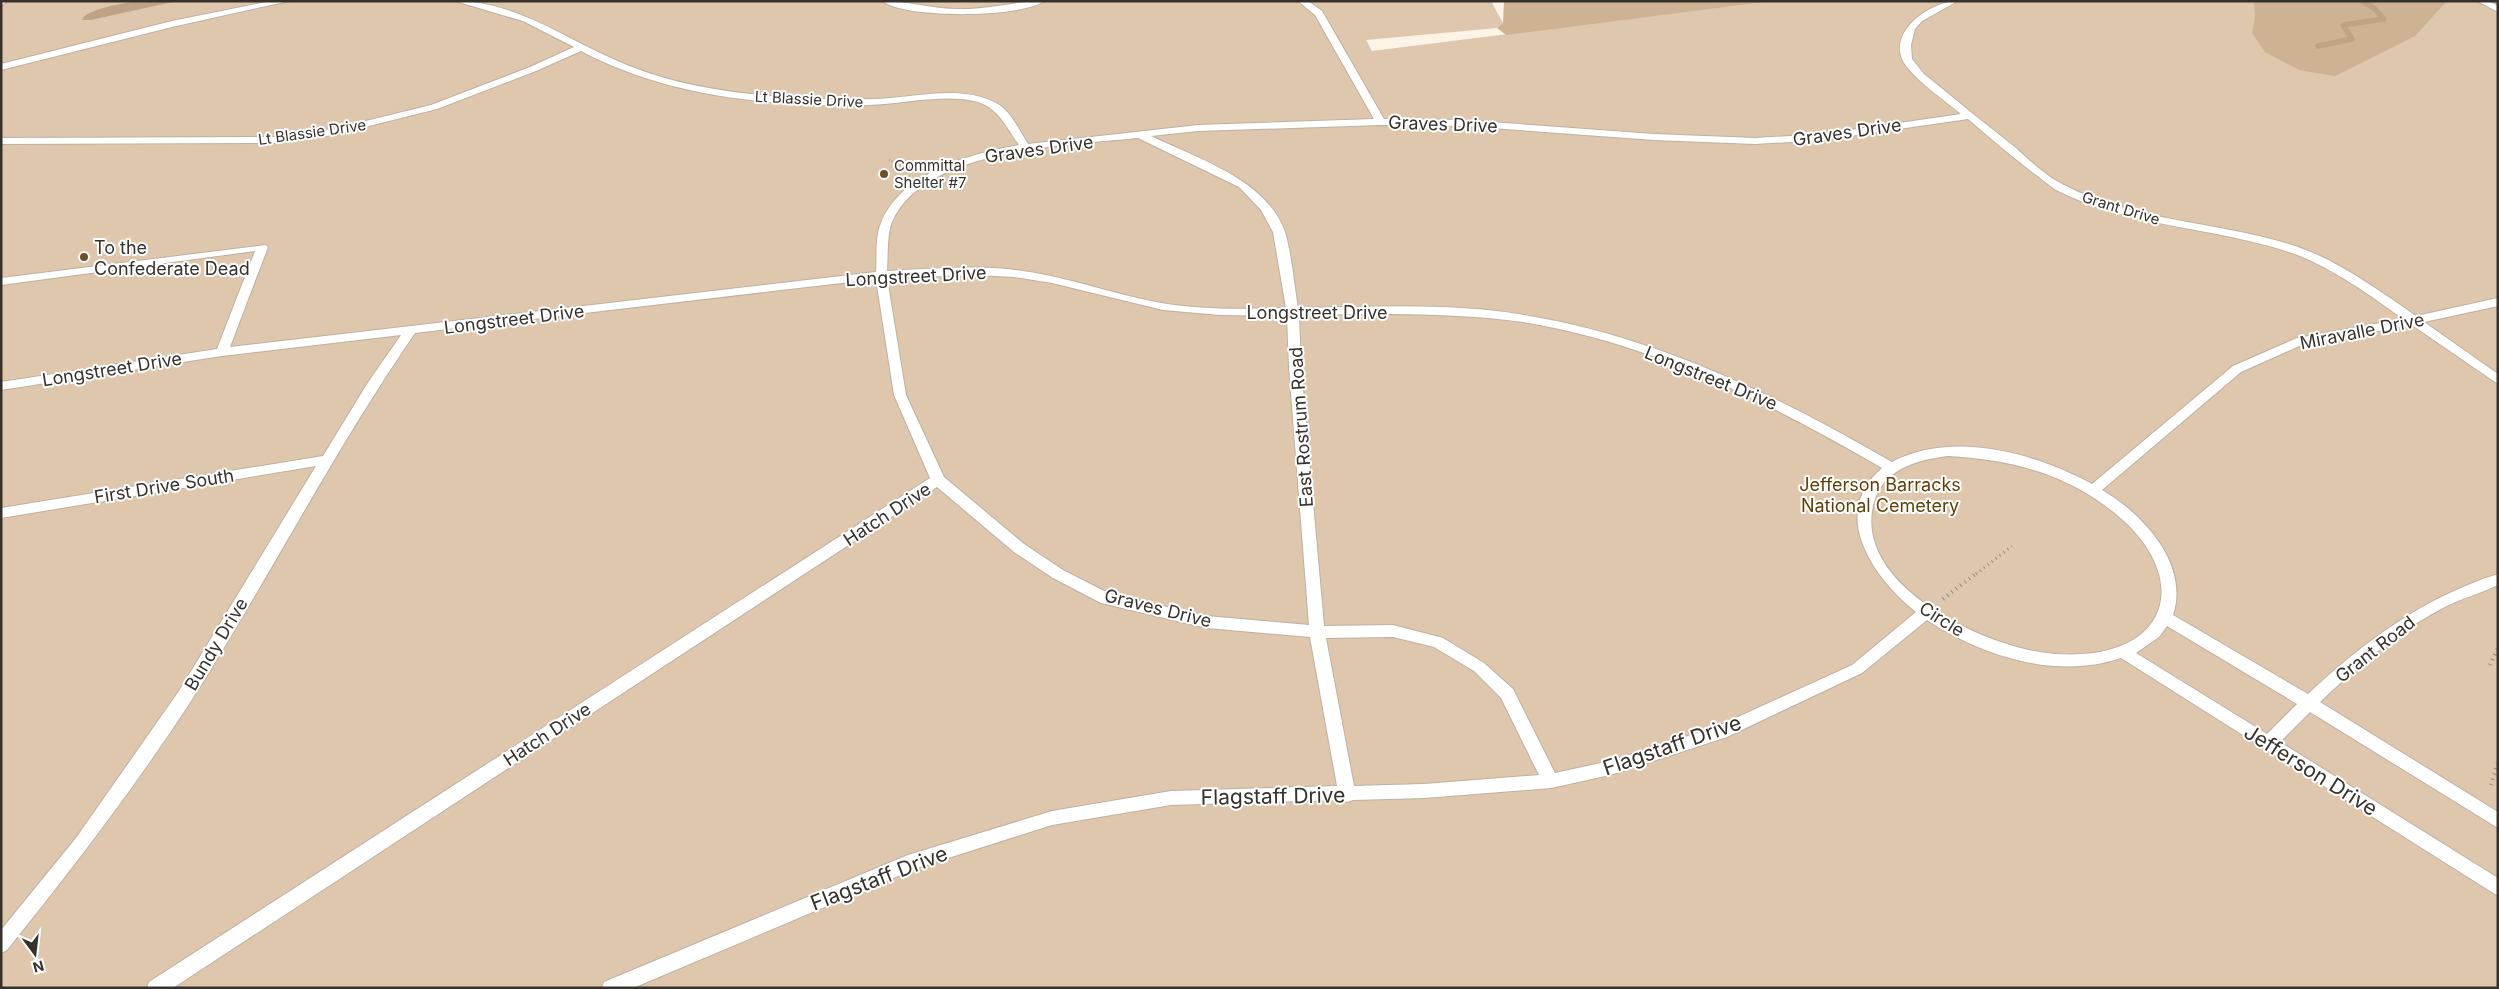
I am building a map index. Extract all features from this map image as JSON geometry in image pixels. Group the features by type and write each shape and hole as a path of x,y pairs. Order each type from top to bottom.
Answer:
{"lane":[{"path":"1,67 172,24 285,1"},
{"name":"Lt Blassie Drive","path":"459,1 497,9 535,23 579,48 620,66 661,80 704,89 769,99 819,102 891,101 956,97 980,100 994,105 1025,147"},
{"path":"886,1 931,10 974,10 1040,1"},
{"path":"1302,1 1318,13 1381,122"},
{"name":"Grant Drive","path":"1954,1 1919,19 1911,29 1906,45 1907,58 1921,76 2052,181 2106,206 2150,219 2250,237 2295,250 2318,260 2382,298 2413,320"},
{"path":"2481,1 2498,9"},
{"name":"Lt Blassie Drive","path":"1,141 274,140 333,132 434,107 533,69 579,48"},
{"name":"Graves Drive","path":"1551,781 1507,694 1479,667 1438,642 1393,631 1317,632 1207,622 1106,599 1058,574 1019,548 938,480 900,395 881,275 886,223 905,195 929,178 952,166 986,154 1025,147 1198,128 1251,124 1463,123 1654,137 1755,142 1823,137 1970,116"},
{"name":"East Rostrum Road","path":"1141,135 1243,185 1266,208 1279,232 1293,312 1294,367 1317,632 1347,794"},
{"path":"1,282 262,247 222,352"},
{"name":"Longstreet Drive","path":"1,386 222,352 881,275 972,270 1035,276 1154,306 1224,313 1437,311 1488,314 1607,338 1679,361 1730,382 1778,404 1892,468"},
{"name":"Miravalle Drive","path":"2093,490 2237,369 2301,341 2455,313 2498,302"},
{"path":"2413,320 2498,380"},
{"name":"Bundy Drive","path":"1,944 82,843 185,696 371,387 410,331"},
{"name":"Circle","path":"1948,451 1984,452 2021,459 2093,490 2131,519 2158,552 2170,586 2166,618 2150,638 2125,653 2090,660 2040,658 2006,651 1964,634 1926,612 1896,586 1875,559 1864,531 1864,506 1874,484 1892,468 1917,456 1948,451"},
{"name":"First Drive South","path":"1,512 327,460"},
{"name":"Hatch Drive","path":"156,988 938,480"},
{"name":"Grant Road","path":"2269,744 2308,703 2381,641 2429,608 2498,579"},
{"name":"Flagstaff Drive","path":"611,988 914,861 1052,818 1171,798 1347,794 1551,781 1610,768 1721,732 1857,669 1926,612"},
{"path":"2166,618 2308,703 2498,821"},
{"name":"Jefferson Drive","path":"2125,653 2498,888"}],"path":[{"path":"889,160 914,170"},
{"path":"1926,612 2012,546"},
{"path":"2490,665 2498,648"},
{"path":"2491,785 2498,762"}],"green space":[{"name":"Jefferson Barracks National Cemetery","path":"1,1 1491,1 1503,23 1497,28 1366,40 1372,51 1773,1 2498,1 2498,988 1,988"}],"shaded area":[{"path":"136,1 177,1 91,20 82,20 91,12"},
{"path":"1504,1 1773,1 1506,35 1497,28 1503,23"},
{"path":"2254,1 2446,2 2415,36 2335,76 2299,70 2265,52 2252,33 2255,16"}],"waterway":[{"path":"2318,46 2352,39 2343,25 2384,19 2374,8 2362,1"}],"place":[{"name":"Committal Shelter #7","path":"884,174"},
{"name":"To the Confederate Dead","path":"84,257"}]}
